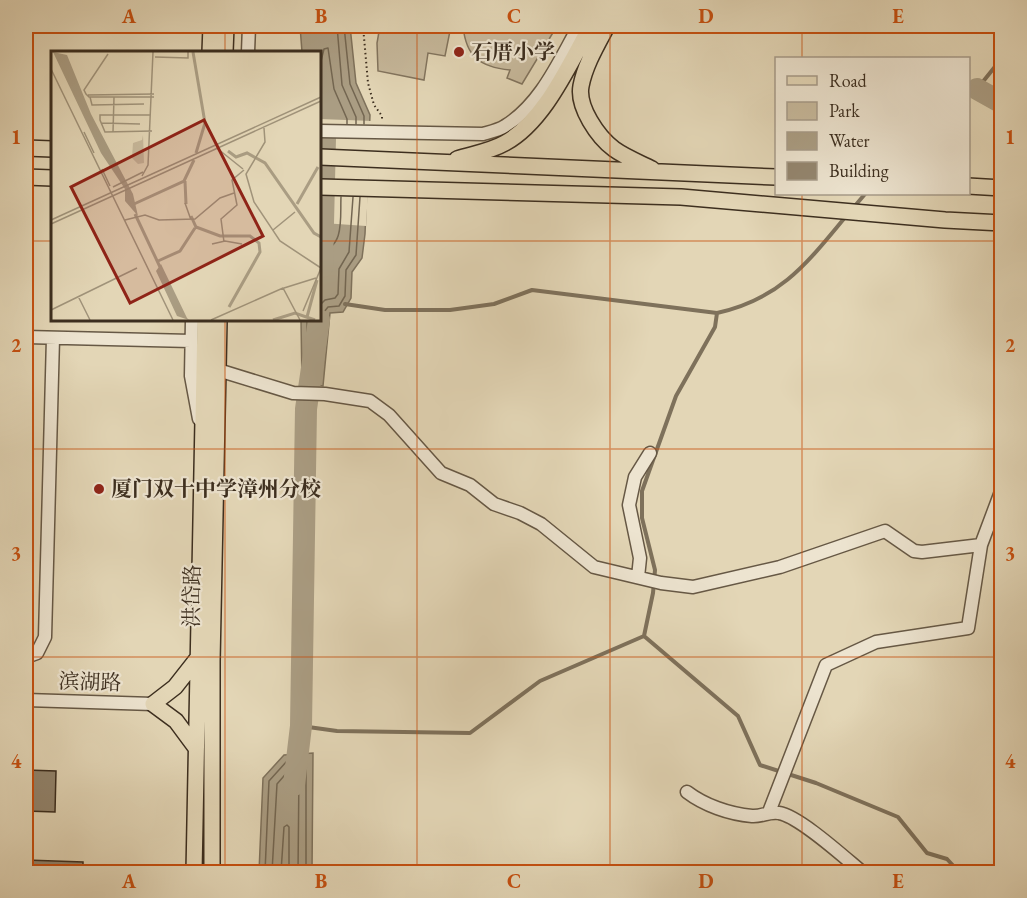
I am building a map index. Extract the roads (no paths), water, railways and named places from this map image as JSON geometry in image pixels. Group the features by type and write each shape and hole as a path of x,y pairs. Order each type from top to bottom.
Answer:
{"main road":[{"path":"210,51 211,26"},
{"path":"225,51 226,26"},
{"path":"444,162 504,144 520,133 547,103 591,26"},
{"path":"606,26 589,61 580,88 583,110 593,126 614,149 657,172"},
{"path":"26,148 51,148"},
{"path":"321,157 775,177"},
{"path":"26,177 51,178"},
{"path":"970,186 1002,188"},
{"path":"321,187 366,190 681,196 861,213 1002,223"},
{"path":"194,873 205,321"},
{"name":"洪岱路","path":"212,873 212,661 219,321"},
{"path":"196,748 176,721 153,704 175,687 197,659"}],"street":[{"path":"248,51 249,26"},
{"path":"321,131 441,135 483,134 504,127 541,92 579,26"},
{"path":"192,321 191,376 203,435"},
{"path":"26,337 191,341"},
{"path":"26,657 37,653 45,637 53,338"},
{"path":"218,370 293,393 325,394 370,401 389,415 441,474 470,485 494,504 520,513 541,524 594,567 661,583 693,587 769,569 885,531 914,551 981,545"},
{"path":"641,578 640,558 629,505 635,477 650,453"},
{"path":"687,792 711,806 753,816 771,807 826,664 876,642 968,628 981,545 1002,489"},
{"name":"滨湖路","path":"26,700 153,704"},
{"path":"771,807 814,833 862,873"}],"water":[{"path":"300,26 350,26 356,83 370,115 362,258 352,272 351,298 343,312 330,313 323,386 302,383 301,321 321,321 321,236 325,235 329,178 321,158 321,51 302,51"},
{"path":"313,753 312,872 259,872 263,778 284,755"}],"waterway":[{"path":"970,94 1002,58"},
{"path":"977,89 1002,103"},
{"path":"322,267 325,138"},
{"path":"854,207 864,195"},
{"path":"345,304 385,310 450,310 494,304 532,290 717,313 739,307 776,288 806,263 847,215"},
{"path":"717,313 715,327 676,396 642,491 642,518 655,570 653,593 644,636 738,716 760,765 816,783 898,817 927,853 947,859 959,872"},
{"path":"294,785 301,726 306,409 319,321"},
{"path":"301,726 337,731 470,733 540,681 644,636"}],"place":[{"name":"石厝小学","path":"459,52"},
{"name":"厦门双十中学漳州分校","path":"99,489"}]}
